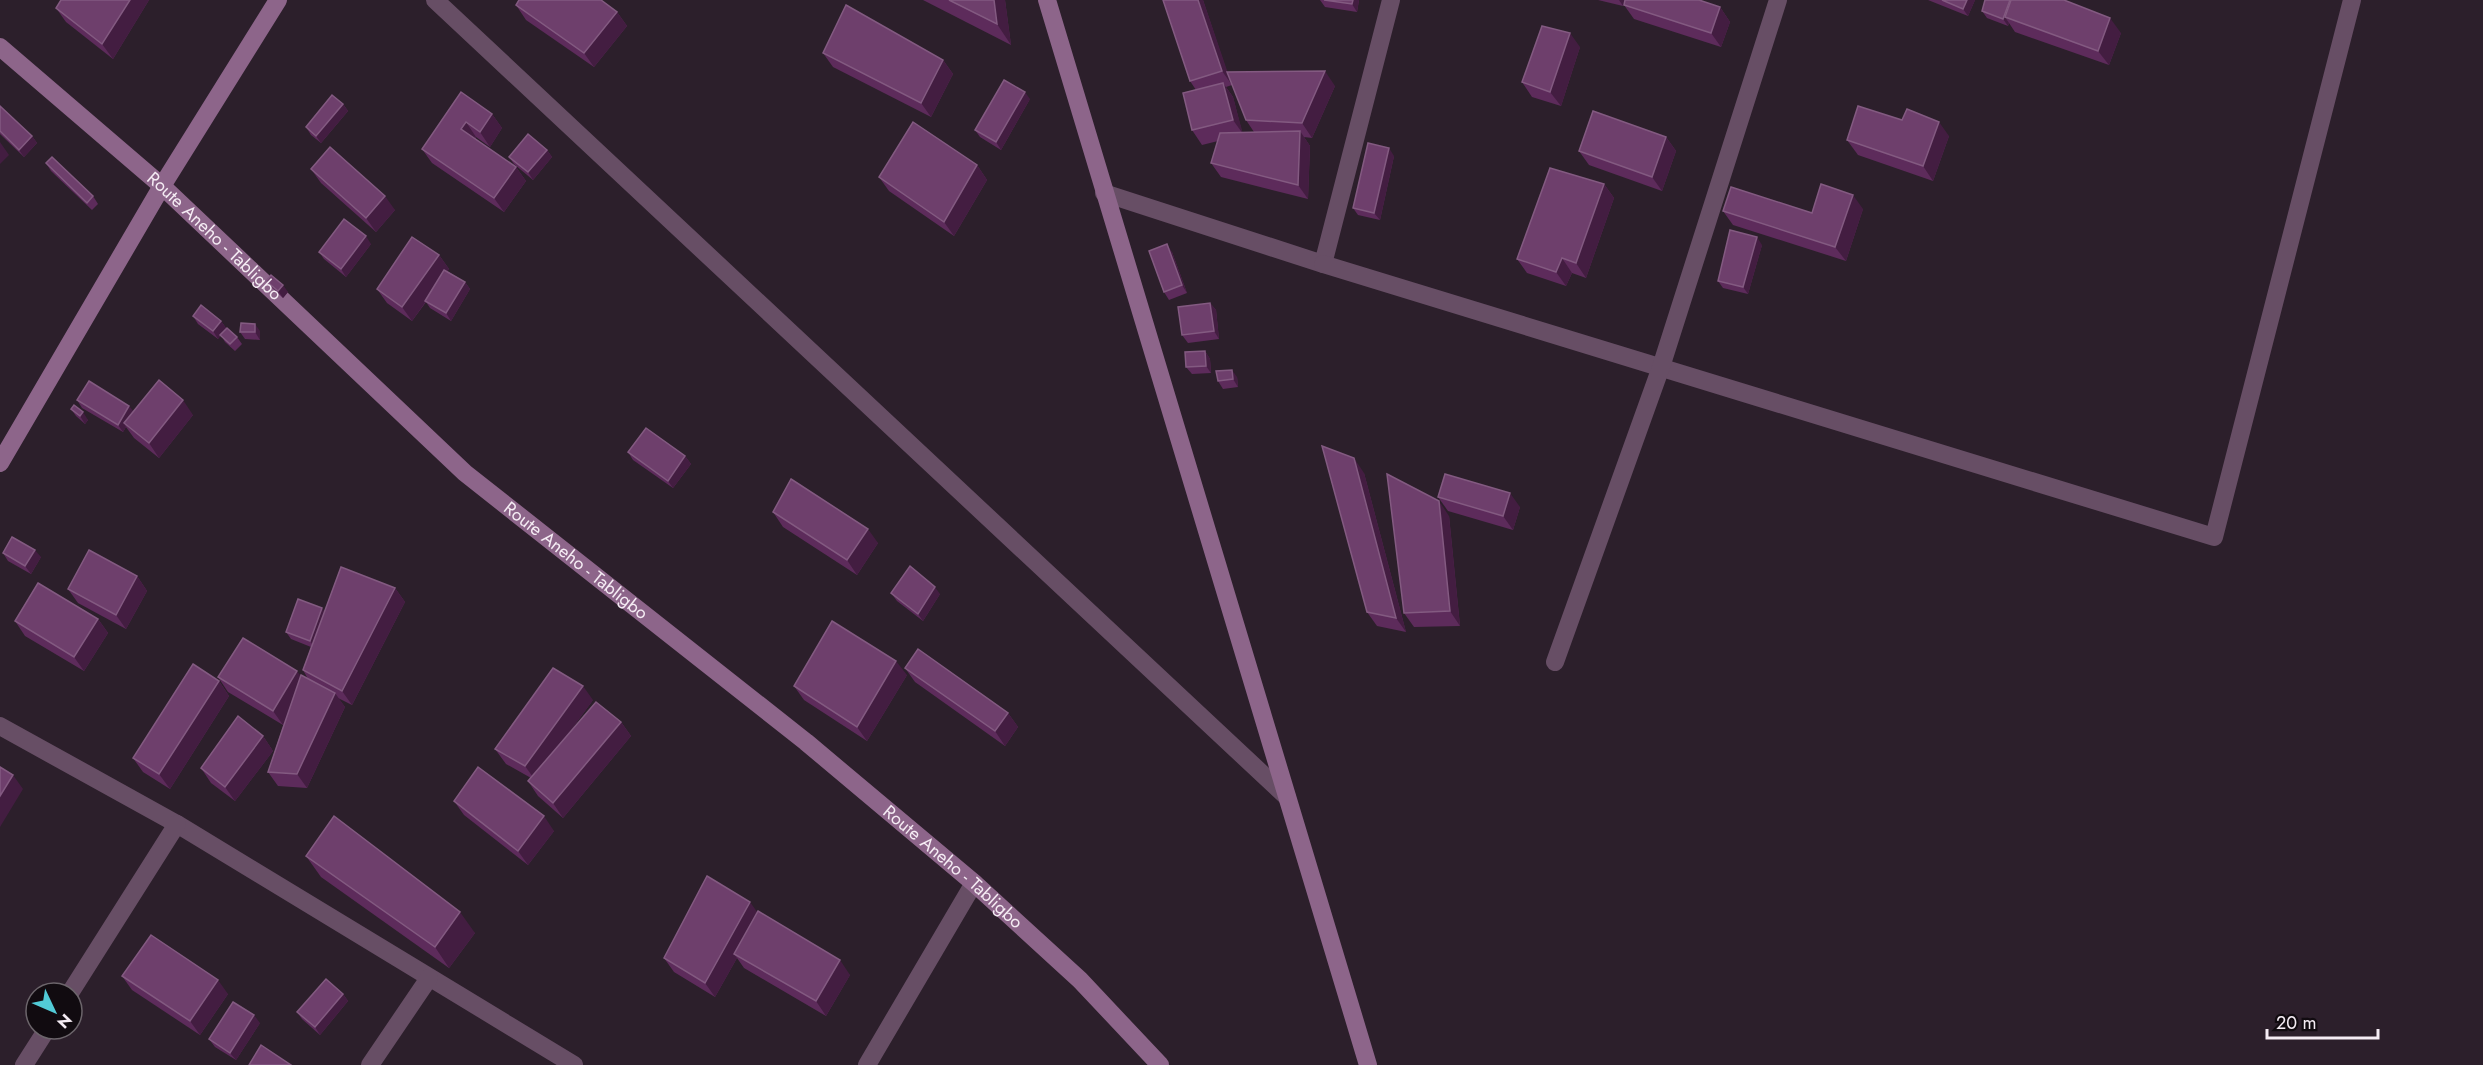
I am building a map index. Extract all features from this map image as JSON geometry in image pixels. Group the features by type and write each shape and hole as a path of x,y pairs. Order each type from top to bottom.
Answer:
{"street":[{"path":"0,463 162,186 278,0"},
{"path":"435,0 1287,797"},
{"path":"1047,0 1368,1065"},
{"path":"1323,264 1391,0"},
{"path":"1555,662 1661,367 1778,0"},
{"path":"1104,193 1323,264 2214,537 2352,0"},
{"name":"Route Aneho - Tabligbo","path":"0,47 162,186 465,473 806,742 974,883 1080,981 1160,1065"},
{"path":"0,726 177,825 574,1065"},
{"path":"78,981 177,825"},
{"path":"867,1065 974,883"},
{"path":"370,1065 429,978"},
{"path":"24,1065 39,1041"}],"building":[{"path":"61,0 130,0 102,44 56,8"},
{"path":"519,0 601,0 617,12 584,53 516,5"},
{"path":"949,0 994,0 997,24"},
{"path":"1163,0 1198,0 1222,71 1190,81"},
{"path":"1324,0 1353,0 1352,4"},
{"path":"1625,0 1699,0 1720,7 1711,33 1624,5"},
{"path":"1942,0 1967,0 1963,9"},
{"path":"1985,0 2010,0 2003,19 1982,11"},
{"path":"2011,0 2064,0 2110,18 2098,51 2005,17"},
{"path":"846,5 943,60 921,103 823,53"},
{"path":"1542,26 1570,33 1550,92 1522,82"},
{"path":"1325,71 1302,123 1246,120 1227,72"},
{"path":"1004,80 1025,92 996,142 975,130"},
{"path":"1223,83 1233,120 1192,130 1183,93"},
{"path":"461,92 492,114 480,132 466,122 461,129 516,167 494,198 422,149"},
{"path":"332,95 343,104 316,136 306,127"},
{"path":"0,106 32,136 19,150 0,131"},
{"path":"1858,106 1902,120 1907,109 1939,122 1923,166 1847,140"},
{"path":"1593,111 1666,137 1652,177 1579,151"},
{"path":"913,122 977,165 944,222 879,177"},
{"path":"1300,131 1298,185 1211,163 1220,133"},
{"path":"528,134 547,150 528,172 509,157"},
{"path":"1368,143 1389,148 1374,213 1353,208"},
{"path":"330,147 385,196 366,218 311,169"},
{"path":"52,157 93,196 87,203 46,163"},
{"path":"1550,168 1604,184 1576,263 1562,258 1556,272 1517,259"},
{"path":"1821,184 1853,195 1835,247 1723,211 1731,187 1812,213"},
{"path":"344,219 366,236 341,269 319,252"},
{"path":"1730,230 1757,237 1743,287 1718,281"},
{"path":"412,237 439,255 402,307 377,289"},
{"path":"1167,244 1182,285 1164,292 1149,251"},
{"path":"444,270 465,282 446,313 425,301"},
{"path":"271,275 283,285 278,291 266,281"},
{"path":"1210,303 1214,331 1182,335 1178,307"},
{"path":"201,305 221,321 213,331 193,316"},
{"path":"241,323 255,324 255,332 240,332"},
{"path":"227,328 237,337 230,344 220,335"},
{"path":"1205,351 1206,366 1186,367 1185,352"},
{"path":"1232,370 1233,379 1218,381 1216,371"},
{"path":"159,380 183,400 149,443 124,423"},
{"path":"89,381 129,406 118,425 77,400"},
{"path":"74,405 83,412 80,416 71,409"},
{"path":"646,428 685,456 668,481 628,452"},
{"path":"1322,446 1354,458 1396,618 1367,612"},
{"path":"1387,474 1439,501 1450,611 1404,613"},
{"path":"1445,474 1510,493 1503,516 1438,497"},
{"path":"791,479 868,529 847,560 773,512"},
{"path":"12,537 35,550 25,566 3,553"},
{"path":"89,550 137,576 116,615 68,589"},
{"path":"910,566 935,587 918,614 891,593"},
{"path":"341,567 395,588 342,691 303,670"},
{"path":"38,583 98,619 74,657 15,621"},
{"path":"298,599 322,608 310,641 286,632"},
{"path":"832,621 896,661 857,727 794,686"},
{"path":"243,638 297,671 273,711 218,677"},
{"path":"918,649 1008,713 995,731 905,668"},
{"path":"193,664 219,681 159,774 133,758"},
{"path":"553,668 583,686 525,766 495,749"},
{"path":"301,675 335,693 297,774 268,772"},
{"path":"596,702 621,722 553,803 528,781"},
{"path":"238,716 263,736 225,787 201,768"},
{"path":"0,767 13,775 0,796"},
{"path":"478,767 544,816 518,851 454,801"},
{"path":"334,816 460,912 435,947 306,856"},
{"path":"707,876 750,902 705,983 664,958"},
{"path":"758,911 840,960 816,1001 734,954"},
{"path":"151,935 218,980 190,1021 122,976"},
{"path":"326,979 343,994 315,1027 297,1012"},
{"path":"233,1002 254,1015 230,1053 209,1039"},
{"path":"261,1045 291,1065 249,1065"}]}
